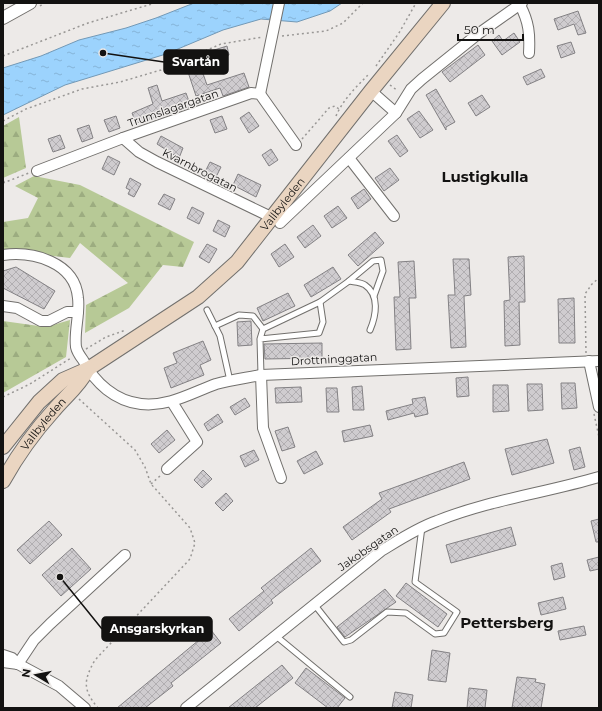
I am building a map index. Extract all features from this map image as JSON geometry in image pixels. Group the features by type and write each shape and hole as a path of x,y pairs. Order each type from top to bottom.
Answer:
{"main road":[{"name":"Vallbyleden","path":"3,447 39,402 62,381 88,369 198,297 237,262 275,220 371,91 443,3"},
{"name":"Vallbyleden","path":"3,481 13,462 54,410 81,382 88,369"}],"street":[{"path":"3,18 30,3"},
{"path":"279,3 260,94 296,145"},
{"path":"275,220 348,158 396,113 411,89 422,79 478,34 521,4 530,30 529,53"},
{"path":"371,91 396,113"},
{"name":"Trumslagargatan","path":"37,171 123,138 244,95 260,94"},
{"name":"Kvarnbrogatan","path":"123,138 145,156 275,220"},
{"path":"348,158 394,216"},
{"name":"Drottninggatan","path":"3,255 26,254 42,257 53,262 71,278 77,290 78,312 76,345 88,369 96,380 117,398 142,404 172,402 216,384 261,375 589,361"},
{"path":"3,306 17,308 41,321 49,321 67,312 78,312"},
{"path":"589,361 599,407"},
{"path":"261,375 264,428 281,478"},
{"path":"168,469 197,442 172,402"},
{"name":"Jakobsgatan","path":"186,708 381,551 422,527 466,510 599,477"},
{"path":"18,664 34,640 125,555"},
{"path":"3,655 12,658 18,664 59,686 85,708"},
{"path":"3,662 18,664"}],"lane":[{"path":"261,375 260,339 263,329 320,302 373,261 381,260 383,271 374,296 375,317 370,330"},
{"path":"349,281 364,284 374,296"},
{"path":"260,339 319,333 323,322 320,302"},
{"path":"207,310 215,326 226,357 230,381"},
{"path":"215,326 239,315 253,316 263,329"},
{"path":"314,604 344,642 352,640 387,612 406,613 435,634 444,633 457,612 415,582 422,527"},
{"path":"275,635 350,697"}],"path":[{"path":"3,56 88,23 155,3"},
{"path":"3,120 26,109 82,89 120,82 161,70 221,44 271,36 286,36 326,31 343,22 363,3"},
{"path":"375,67 399,33 416,3"},
{"path":"296,145 329,108 335,106 339,108 371,72"},
{"path":"3,176 3,183 37,171"},
{"path":"589,361 580,355 586,355 585,294 592,284 599,278"},
{"path":"92,345 106,337 128,329"},
{"path":"3,397 30,384 65,361"},
{"path":"77,397 131,446 142,461 151,484 190,528 194,543 190,559 95,660 89,671 86,690 98,708"},
{"path":"151,484 168,469"}],"green space":[{"path":"19,117 26,168 3,178 3,126"},
{"path":"34,176 80,185 194,242 183,267 163,265 129,308 85,333 86,305 128,283 80,243 70,258 3,250 3,222 28,218 38,198 15,186"},
{"path":"70,320 66,357 3,393 3,321 46,327"}],"water":[{"path":"194,3 342,3 330,11 297,22 261,19 223,30 166,54 65,85 3,115 3,68 41,56 79,40 126,28"}],"building":[{"path":"578,11 586,33 578,35 574,24 558,30 554,19"},
{"path":"514,33 520,42 502,55 492,41 499,35 503,41"},
{"path":"571,42 575,53 561,58 557,46"},
{"path":"478,45 485,55 450,82 442,72"},
{"path":"227,46 229,55 214,60 211,51"},
{"path":"200,65 207,85 244,73 249,87 223,96 220,88 196,96 187,69"},
{"path":"541,69 545,77 527,85 523,77"},
{"path":"157,85 162,101 186,93 191,107 136,123 132,113 153,104 148,88"},
{"path":"436,89 455,122 446,127 446,130 426,95"},
{"path":"482,95 490,107 476,116 468,103"},
{"path":"419,111 433,130 420,138 407,119"},
{"path":"249,112 259,126 249,133 240,118"},
{"path":"116,116 120,128 109,132 104,120"},
{"path":"222,116 227,129 215,133 210,120"},
{"path":"89,125 93,138 82,142 77,129"},
{"path":"60,135 65,148 53,152 48,139"},
{"path":"397,135 408,151 400,157 388,141"},
{"path":"161,136 183,148 179,158 157,144"},
{"path":"271,149 278,160 269,166 262,155"},
{"path":"108,156 120,162 114,175 102,169"},
{"path":"210,162 221,167 216,177 205,172"},
{"path":"390,168 399,180 384,191 375,178"},
{"path":"238,174 261,185 256,197 233,185"},
{"path":"130,178 141,184 134,197 128,194 130,190 126,188"},
{"path":"364,189 371,199 358,209 351,198"},
{"path":"164,194 175,199 170,210 158,204"},
{"path":"338,206 347,218 332,228 324,216"},
{"path":"192,207 204,213 199,224 187,218"},
{"path":"218,220 230,226 225,237 213,231"},
{"path":"313,225 321,236 305,248 297,237"},
{"path":"375,232 384,243 358,266 348,255"},
{"path":"207,244 217,249 209,263 199,257"},
{"path":"285,244 294,257 279,267 271,254"},
{"path":"524,256 525,302 519,302 520,345 505,346 504,301 510,300 508,257"},
{"path":"453,259 469,259 471,295 464,296 466,347 451,348 448,295 455,295"},
{"path":"414,261 416,298 409,298 411,349 396,350 394,297 400,297 398,262"},
{"path":"16,267 55,291 44,309 3,288 3,271"},
{"path":"333,267 341,279 311,297 304,285"},
{"path":"288,293 295,306 263,321 257,308"},
{"path":"574,298 575,343 559,343 558,299"},
{"path":"251,321 252,345 238,346 237,322"},
{"path":"203,341 211,360 200,365 204,375 171,388 164,368 177,363 173,353"},
{"path":"322,343 322,358 265,359 264,344"},
{"path":"468,377 469,396 457,397 456,378"},
{"path":"561,383 575,383 577,408 562,409"},
{"path":"527,384 542,384 543,410 528,411"},
{"path":"493,385 508,385 509,411 493,412"},
{"path":"362,386 364,410 353,410 352,387"},
{"path":"301,387 302,402 276,403 275,388"},
{"path":"326,388 337,388 339,412 327,412"},
{"path":"425,397 428,414 415,417 414,413 388,420 386,411 413,404 412,399"},
{"path":"245,398 250,406 235,415 230,407"},
{"path":"218,414 223,422 208,431 204,424"},
{"path":"370,425 373,436 344,442 342,431"},
{"path":"288,427 295,447 282,451 275,431"},
{"path":"167,430 175,440 159,453 151,444"},
{"path":"547,439 554,463 512,475 505,449"},
{"path":"580,447 585,467 574,470 569,450"},
{"path":"254,450 259,460 245,467 240,456"},
{"path":"316,451 323,464 304,474 297,461"},
{"path":"464,462 470,479 389,509 391,512 352,540 343,527 382,499 379,493"},
{"path":"203,470 212,479 202,488 194,480"},
{"path":"226,493 233,501 223,511 215,503"},
{"path":"599,519 599,542 596,542 591,521"},
{"path":"49,521 62,535 30,564 17,550"},
{"path":"511,527 516,545 451,563 446,545"},
{"path":"72,548 91,569 61,596 42,575"},
{"path":"311,548 321,561 271,600 273,603 239,631 229,619 264,591 261,588"},
{"path":"599,557 599,569 590,571 587,560"},
{"path":"562,563 565,577 554,580 551,566"},
{"path":"406,583 447,614 438,627 396,596"},
{"path":"385,589 396,602 345,637 337,627"},
{"path":"563,597 566,609 541,615 538,603"},
{"path":"584,626 586,635 560,640 558,631"},
{"path":"211,630 221,643 171,683 173,686 145,708 117,708"},
{"path":"432,650 450,653 446,682 428,680"},
{"path":"282,665 293,678 255,708 228,708"},
{"path":"306,668 345,698 337,708 328,708 295,683"},
{"path":"517,677 536,679 535,682 545,684 541,708 512,708"},
{"path":"469,688 487,690 485,708 467,708"},
{"path":"395,692 413,695 411,708 392,708"}],"place":[{"name":"Svartån","path":"103,53"},
{"name":"Ansgarskyrkan","path":"60,577"}],"district":[{"name":"Lustigkulla","path":"485,177"},
{"name":"Pettersberg","path":"507,623"}]}
